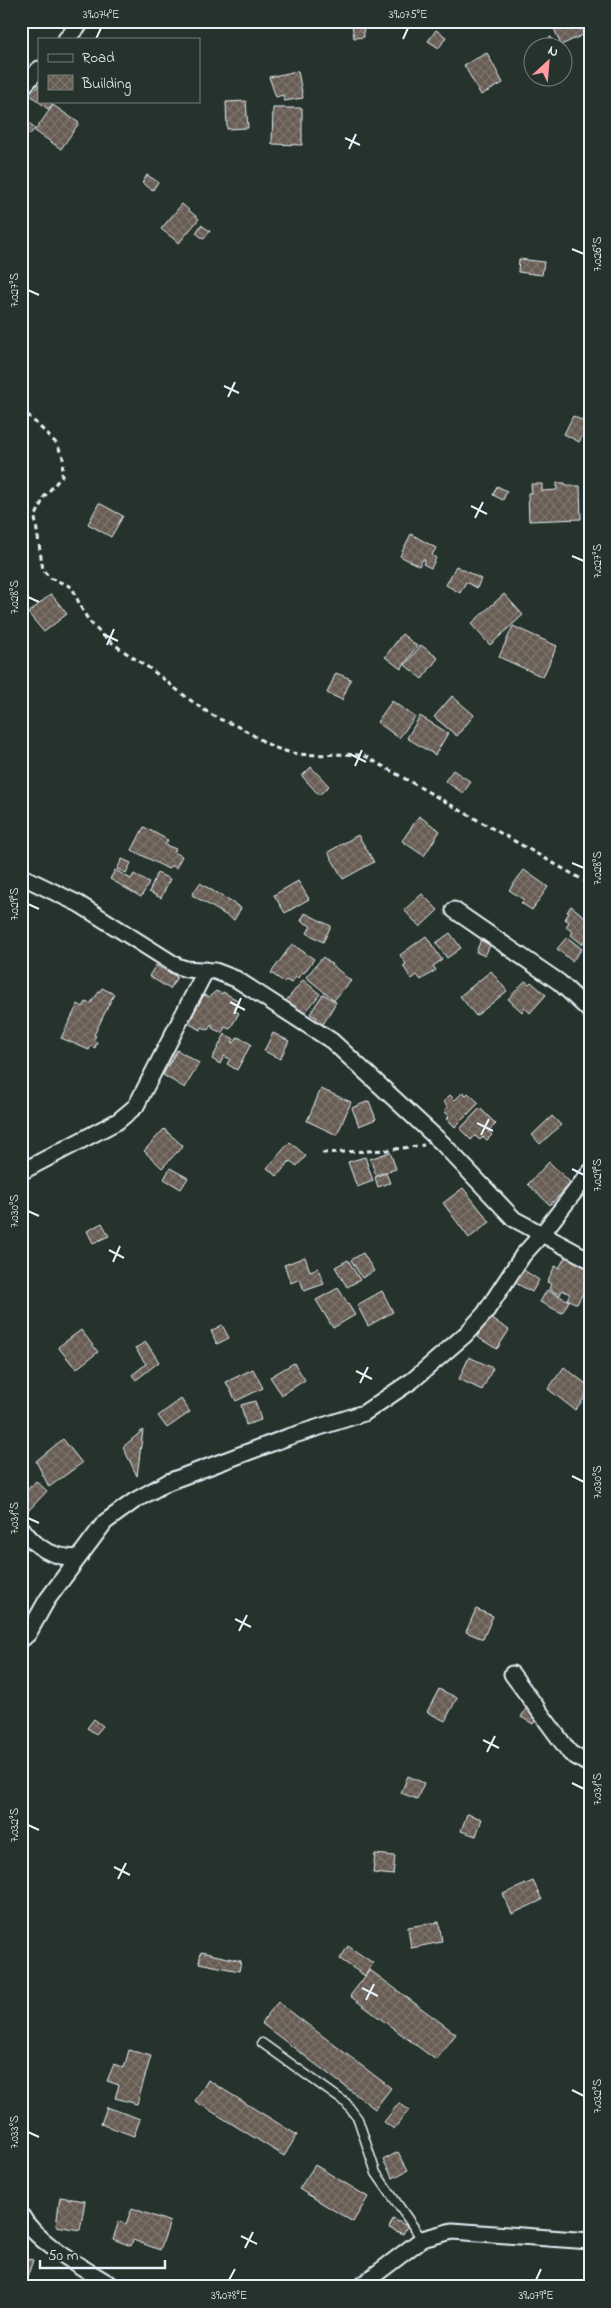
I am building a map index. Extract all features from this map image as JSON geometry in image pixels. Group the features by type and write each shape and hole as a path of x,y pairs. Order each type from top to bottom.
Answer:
{"street":[{"path":"67,38 83,21"},
{"path":"21,89 38,70"},
{"path":"21,876 79,904 167,961 186,969 206,970 236,979 332,1041 442,1143 514,1219 590,1260"},
{"path":"454,910 559,982 590,1011"},
{"path":"21,1172 129,1114 145,1091 165,1046 206,970"},
{"path":"21,1640 28,1634 47,1600 105,1522 134,1501 168,1482 288,1437 364,1413 413,1380 466,1334 485,1313 523,1255 542,1234 590,1172"},
{"path":"21,1527 39,1548 52,1555 77,1558"},
{"path":"512,1674 570,1753 590,1765"},
{"path":"21,2215 31,2229 56,2249 114,2287"},
{"path":"358,2287 422,2239 452,2231 590,2241"}],"lane":[{"path":"262,2042 346,2103 358,2119 376,2173 422,2239"}],"path":[{"path":"21,408 56,444 63,458 62,476 44,497 35,518 42,570 50,578 72,587 81,609 92,625 178,692 215,717 240,727 262,741 286,752 305,754 347,752 365,756 590,884"},
{"path":"322,1153 389,1150 442,1143"}],"building":[{"path":"551,21 579,21 585,34 574,39 558,38"},
{"path":"363,23 364,37 354,38 352,24"},
{"path":"436,30 446,37 439,48 428,41"},
{"path":"487,53 503,83 481,95 464,65"},
{"path":"298,71 303,98 284,101 283,95 276,97 269,77"},
{"path":"38,86 38,101 30,95"},
{"path":"246,101 248,128 227,129 226,102"},
{"path":"39,102 54,102 48,109"},
{"path":"53,105 79,123 61,149 35,131"},
{"path":"273,108 302,108 302,145 272,144"},
{"path":"21,114 35,129 25,139 21,135"},
{"path":"147,175 158,182 153,190 142,183"},
{"path":"182,204 199,219 179,243 161,229"},
{"path":"201,225 210,231 204,239 196,233"},
{"path":"519,259 544,262 542,275 518,272"},
{"path":"573,416 589,424 579,442 564,434"},
{"path":"557,483 565,483 566,486 580,486 581,519 529,521 528,493 532,493 531,484 542,484 542,491 557,490"},
{"path":"497,486 507,491 503,500 493,495"},
{"path":"99,503 123,516 111,537 88,524"},
{"path":"411,534 436,548 432,555 436,558 431,568 423,564 425,560 423,559 419,566 400,556"},
{"path":"456,566 481,579 477,588 466,582 460,593 446,585"},
{"path":"51,594 67,614 44,632 28,613"},
{"path":"504,594 523,615 490,645 471,624"},
{"path":"513,626 557,646 543,677 499,657"},
{"path":"402,634 417,646 401,669 385,657"},
{"path":"421,645 438,658 422,679 405,665"},
{"path":"336,673 351,679 342,700 327,693"},
{"path":"452,696 474,715 457,736 434,717"},
{"path":"392,701 415,717 399,738 377,722"},
{"path":"420,716 448,733 435,755 407,738"},
{"path":"311,767 329,786 319,795 302,776"},
{"path":"453,770 471,782 463,793 445,781"},
{"path":"419,816 440,831 424,856 402,841"},
{"path":"144,827 168,840 165,845 176,849 174,852 182,856 176,868 171,865 168,869 132,850"},
{"path":"358,835 374,862 343,879 328,852"},
{"path":"122,859 131,863 126,873 117,869"},
{"path":"115,870 131,879 134,874 149,883 141,897 110,879"},
{"path":"524,870 548,887 532,910 521,903 524,900 509,890"},
{"path":"157,873 170,879 161,898 149,892"},
{"path":"298,881 309,899 285,913 274,895"},
{"path":"200,883 241,908 234,920 192,895"},
{"path":"422,894 438,910 420,927 404,910"},
{"path":"571,906 590,921 590,940 587,938 582,944 571,935 573,932 566,927 569,922 565,919"},
{"path":"305,913 331,926 323,942 307,933 311,926 301,921"},
{"path":"450,933 461,948 447,958 436,943"},
{"path":"426,936 442,960 433,966 436,970 421,980 417,975 412,979 403,966 406,964 400,955"},
{"path":"567,937 582,949 572,961 557,949"},
{"path":"481,940 490,945 485,956 476,952"},
{"path":"292,944 314,959 304,973 302,972 291,983 286,980 284,982 271,973"},
{"path":"323,957 351,981 334,1000 306,977"},
{"path":"156,965 177,977 170,989 149,976"},
{"path":"491,971 507,991 476,1016 460,996"},
{"path":"303,980 320,994 303,1015 286,1001"},
{"path":"525,981 529,984 531,982 546,995 530,1013 525,1008 522,1012 508,999"},
{"path":"102,988 114,994 94,1035 96,1036 93,1040 97,1042 95,1048 91,1046 89,1050 61,1038 78,1004 83,1007 86,1002 90,1004"},
{"path":"216,991 222,994 223,992 239,1001 234,1010 239,1013 230,1029 225,1027 222,1033 212,1028 213,1025 211,1024 208,1030 202,1027 200,1030 188,1023 204,995 209,997"},
{"path":"323,994 336,1002 321,1028 314,1023 317,1018 310,1014"},
{"path":"273,1033 289,1041 280,1059 264,1051"},
{"path":"225,1034 234,1039 232,1042 234,1043 238,1037 251,1044 237,1070 227,1064 230,1059 224,1056 220,1064 212,1059"},
{"path":"177,1050 199,1063 185,1088 163,1075"},
{"path":"321,1089 351,1102 337,1135 307,1121"},
{"path":"463,1092 466,1095 468,1093 479,1103 455,1127 447,1119 449,1116 444,1111 448,1106 443,1102 450,1095 455,1100"},
{"path":"369,1101 376,1119 359,1126 352,1108"},
{"path":"480,1108 496,1124 488,1131 492,1135 487,1140 483,1137 480,1140 475,1136 471,1140 460,1129"},
{"path":"552,1116 561,1125 540,1144 532,1135"},
{"path":"164,1129 183,1146 162,1168 144,1151"},
{"path":"290,1142 306,1156 297,1166 290,1161 277,1176 267,1168"},
{"path":"390,1152 396,1169 376,1175 370,1159"},
{"path":"365,1157 373,1181 357,1187 348,1162"},
{"path":"549,1162 571,1183 550,1205 528,1184"},
{"path":"170,1168 188,1178 181,1189 164,1179"},
{"path":"386,1173 390,1183 378,1187 375,1177"},
{"path":"463,1188 490,1222 469,1238 443,1203"},
{"path":"102,1223 109,1236 93,1243 87,1231"},
{"path":"363,1253 374,1271 362,1278 351,1260"},
{"path":"567,1254 590,1266 590,1280 577,1304 567,1299 570,1294 562,1290 560,1295 549,1289 551,1284 547,1282 555,1266 559,1268"},
{"path":"305,1257 310,1271 318,1268 324,1284 304,1291 300,1279 291,1283 284,1265"},
{"path":"348,1260 360,1280 347,1287 335,1267"},
{"path":"522,1269 539,1280 532,1292 514,1282"},
{"path":"338,1288 355,1315 333,1328 316,1300"},
{"path":"547,1290 569,1301 562,1313 540,1302"},
{"path":"382,1291 393,1312 368,1326 357,1305"},
{"path":"489,1317 509,1330 497,1349 477,1337"},
{"path":"222,1325 229,1338 217,1344 211,1331"},
{"path":"81,1330 98,1352 76,1369 58,1347"},
{"path":"146,1342 159,1362 136,1380 132,1375 146,1364 135,1348"},
{"path":"469,1357 493,1368 482,1390 459,1379"},
{"path":"294,1363 305,1380 282,1395 270,1377"},
{"path":"564,1367 590,1387 590,1391 575,1410 548,1389"},
{"path":"253,1369 263,1388 236,1401 226,1382"},
{"path":"181,1399 190,1412 167,1428 158,1416"},
{"path":"255,1401 261,1420 246,1425 241,1405"},
{"path":"143,1430 137,1476 123,1447"},
{"path":"63,1439 82,1463 49,1487 36,1461"},
{"path":"36,1481 47,1491 28,1511 21,1505 21,1496"},
{"path":"476,1609 493,1616 483,1639 466,1632"},
{"path":"439,1689 457,1698 445,1721 427,1712"},
{"path":"527,1707 539,1714 533,1724 521,1717"},
{"path":"94,1719 103,1726 96,1734 87,1728"},
{"path":"408,1776 424,1783 417,1799 401,1793"},
{"path":"467,1814 482,1819 476,1836 461,1831"},
{"path":"375,1854 395,1856 393,1875 373,1873"},
{"path":"533,1881 542,1900 512,1914 503,1894"},
{"path":"439,1922 442,1942 411,1948 408,1927"},
{"path":"348,1946 373,1963 365,1976 340,1959"},
{"path":"201,1952 241,1961 239,1971 199,1963"},
{"path":"370,1970 456,2034 436,2060 350,1996"},
{"path":"278,2002 391,2088 375,2109 261,2023"},
{"path":"129,2050 151,2056 137,2104 115,2098 119,2085 107,2081 114,2064 124,2068"},
{"path":"208,2080 297,2135 284,2156 195,2101"},
{"path":"399,2103 409,2110 394,2129 384,2122"},
{"path":"107,2107 140,2119 134,2136 101,2124"},
{"path":"398,2152 408,2170 393,2178 383,2160"},
{"path":"315,2165 368,2197 353,2222 299,2189"},
{"path":"60,2197 85,2201 80,2230 56,2226"},
{"path":"132,2208 170,2222 160,2250 133,2240 131,2246 113,2239 119,2221 126,2224"},
{"path":"393,2219 407,2226 403,2234 389,2228"},
{"path":"21,2257 33,2260 27,2278 21,2276"}]}
